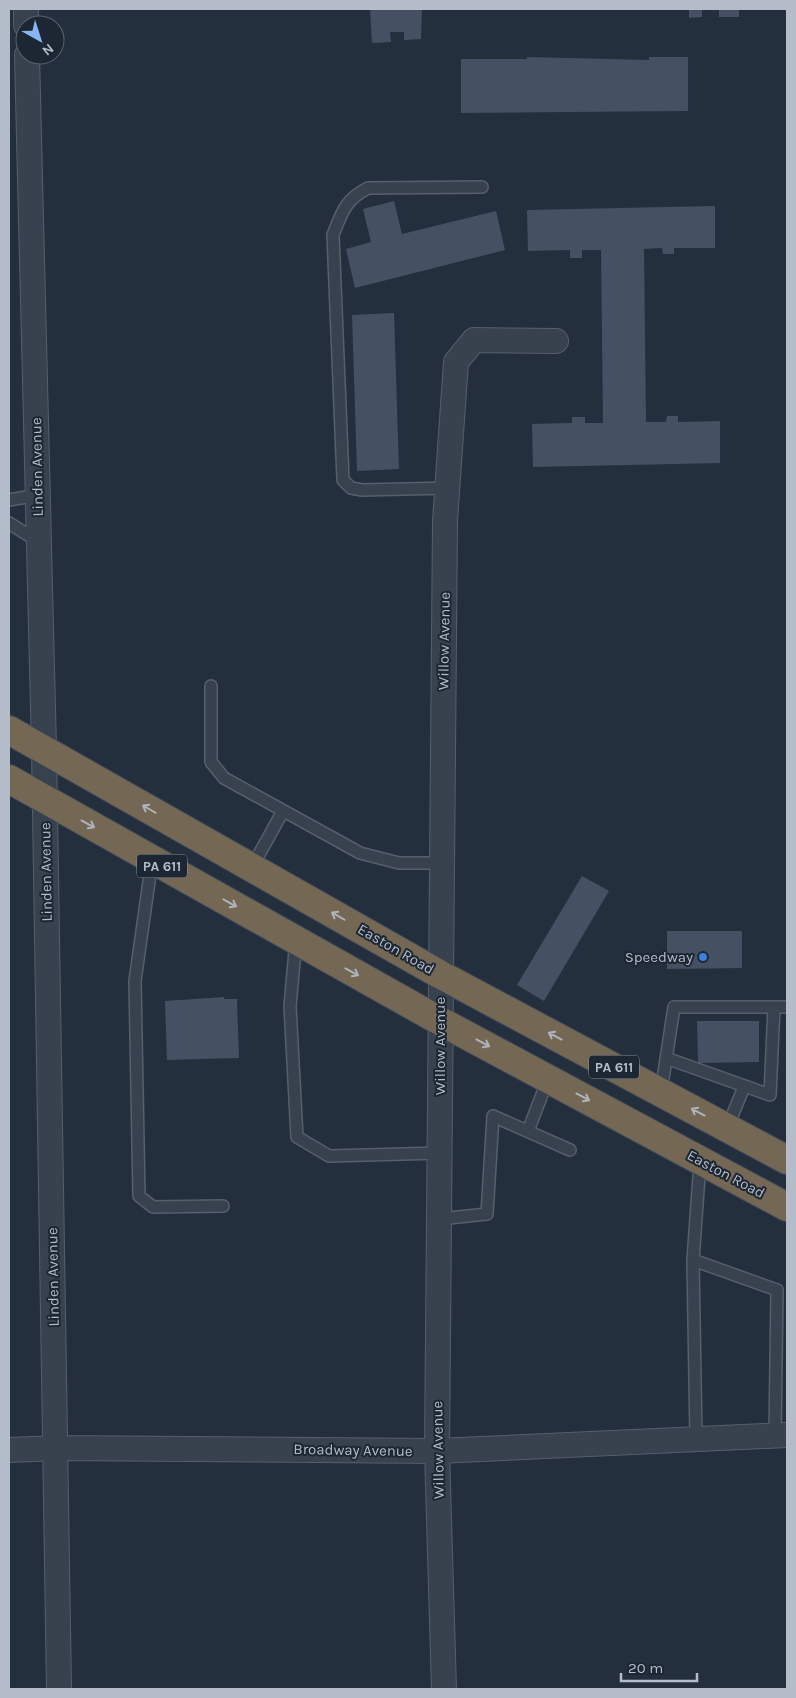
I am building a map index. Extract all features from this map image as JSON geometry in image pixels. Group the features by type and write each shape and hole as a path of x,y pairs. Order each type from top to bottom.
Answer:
{"highway":[{"name":"Easton Road","path":"9,730 441,975 787,1160"},
{"name":"Easton Road","path":"9,780 440,1021 787,1207"}],"street":[{"name":"Linden Avenue","path":"27,65 45,800 59,1689"},
{"name":"Willow Avenue","path":"444,1689 437,1451 440,1021 445,521 456,362 474,340 556,341"},
{"name":"Broadway Avenue","path":"9,1450 56,1448 437,1451 781,1435"}],"lane":[{"path":"448,488 362,490 351,488 343,480 333,235 342,212 353,196 368,188 482,187"},
{"path":"9,500 38,495"},
{"path":"9,523 39,542"},
{"path":"211,686 211,762 224,778 360,853 399,863 442,863"},
{"path":"252,867 283,811"},
{"path":"152,860 135,981 139,1196 153,1207 223,1206"},
{"path":"296,940 290,1006 297,1137 329,1156 440,1153"},
{"path":"661,1092 674,1007 787,1007"},
{"path":"666,1058 770,1096 774,1007"},
{"path":"528,1131 548,1078"},
{"path":"727,1128 744,1086"},
{"path":"439,1219 487,1214 493,1116 570,1150"},
{"path":"696,1439 693,1260 700,1160"},
{"path":"693,1260 777,1290 781,1435"}],"building":[{"path":"370,9 422,9 421,39 404,40 404,32 390,32 391,42 372,43"},
{"path":"689,9 702,9 702,17 689,18"},
{"path":"719,9 739,9 739,17 719,17"},
{"path":"527,57 649,60 649,57 688,57 688,111 461,113 461,59 527,59"},
{"path":"394,201 402,234 496,211 505,250 355,288 346,249 371,242 363,209"},
{"path":"715,206 715,248 674,248 674,254 663,254 662,248 644,249 646,422 666,422 667,416 678,416 678,422 720,421 720,463 533,467 532,424 572,423 572,417 585,417 585,423 603,423 601,250 582,250 582,258 570,258 570,250 528,251 527,210"},
{"path":"394,313 399,469 357,471 352,315"},
{"path":"582,876 609,891 544,1001 517,985"},
{"path":"667,931 742,931 742,968 667,969"},
{"path":"224,997 224,999 237,999 239,1058 167,1060 165,1001"},
{"path":"697,1021 759,1021 759,1062 698,1063"}],"place":[{"name":"Speedway","path":"703,957"}]}
